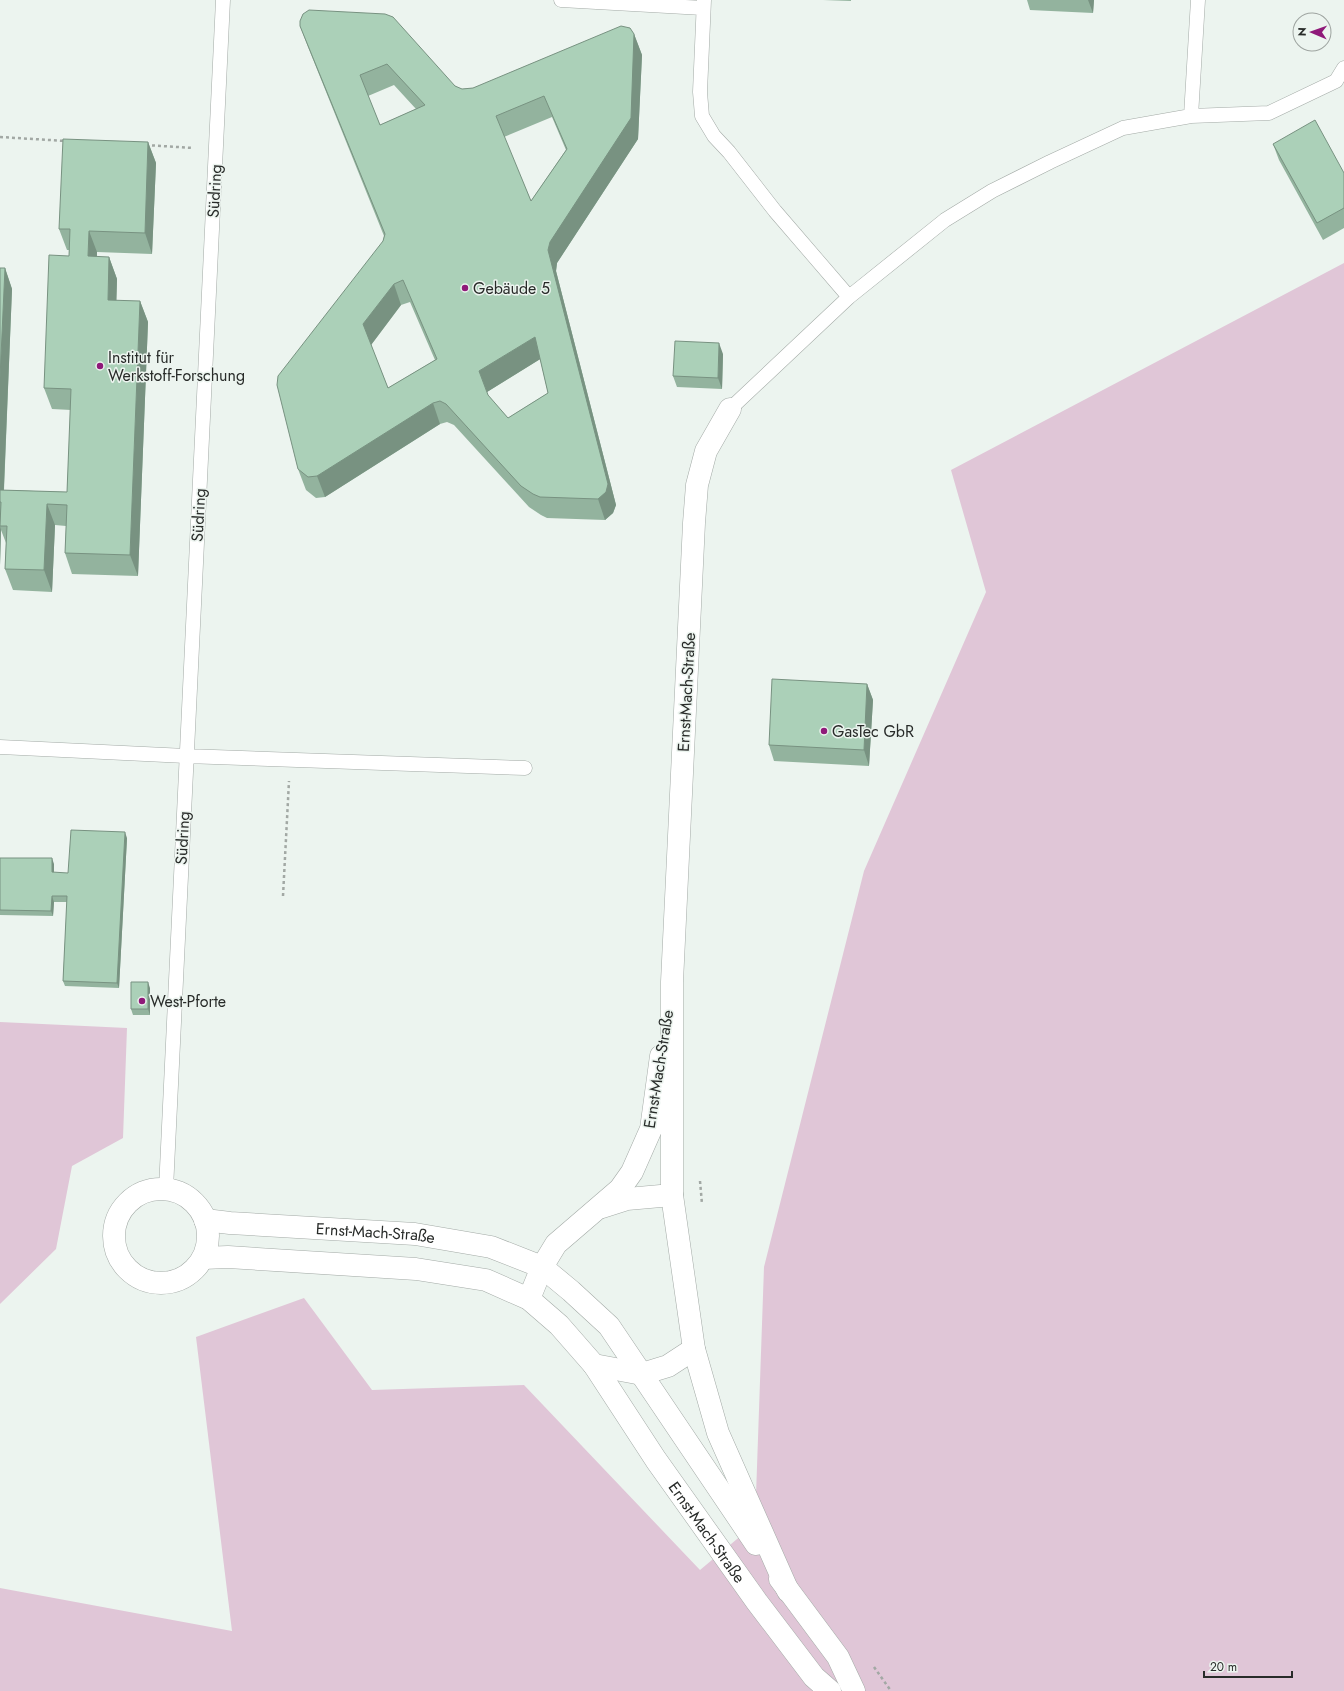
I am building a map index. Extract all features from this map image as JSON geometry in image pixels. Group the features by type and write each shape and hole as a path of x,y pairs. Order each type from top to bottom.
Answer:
{"street":[{"name":"Ernst-Mach-Straße","path":"730,409 706,451 697,485 694,523 672,982 672,1195 694,1349 718,1433 788,1591"},
{"name":"Ernst-Mach-Straße","path":"528,1299 542,1267 556,1244 620,1188 632,1172 651,1129 672,982"},
{"path":"166,1189 179,1192 190,1199 199,1208 205,1220 208,1232 208,1246 203,1258 185,1277 174,1282 161,1284 146,1281 132,1274 122,1263 116,1249 114,1234 117,1219 125,1206 137,1196 150,1190 166,1189"},
{"name":"Ernst-Mach-Straße","path":"595,1209 627,1199 672,1195"},
{"name":"Ernst-Mach-Straße","path":"205,1220 230,1223 416,1234 491,1247 542,1267 571,1291 608,1326 788,1591 838,1657 854,1691"},
{"name":"Ernst-Mach-Straße","path":"203,1258 228,1257 416,1269 486,1280 528,1299 558,1325 594,1365 656,1460 757,1602 814,1677 830,1691"},
{"path":"594,1365 642,1374 668,1366 694,1349"}],"lane":[{"name":"Südring","path":"166,1189 223,0"},
{"path":"561,0 703,4 700,92 702,116 714,136 775,211 849,297"},
{"path":"1191,116 1198,0"},
{"path":"730,409 849,297 945,220 992,191 1123,128 1191,116 1269,113 1336,81 1344,68"},
{"path":"0,747 186,756 525,768"}],"path":[{"path":"0,137 69,141"},
{"path":"139,145 216,150"},
{"path":"284,896 290,759"},
{"path":"700,1178 702,1207"},
{"path":"873,1666 891,1691"}],"shaded area":[{"path":"1344,263 1344,1691 0,1691 0,1588 232,1631 196,1337 304,1298 372,1390 524,1385 700,1570 755,1524 764,1267 864,871 986,592 951,470"},
{"path":"0,1022 127,1028 123,1138 72,1166 56,1249 0,1304"}],"building":[{"name":"Gebäude 5","path":"309,10 385,14 393,17 455,86 462,89 473,88 621,26 630,28 634,34 631,118 550,242 548,250 608,484 606,492 598,499 540,497 533,494 521,486 446,404 440,401 433,403 317,476 308,477 298,469 277,385 278,376 383,241 385,234 300,26 300,21 303,14","holes":["387,64 425,105 380,125 360,75","544,96 567,149 531,201 496,116","403,280 437,359 388,388 363,324 394,284","535,337 548,393 508,418 488,395 479,371"]},
{"path":"1315,120 1344,173 1344,208 1317,223 1273,144"},
{"name":"Institut für Werkstoff-Forschung","path":"63,139 148,142 145,233 89,231 88,256 109,257 108,300 140,301 130,555 65,553 67,505 47,504 44,570 5,569 7,526 0,526 0,490 67,492 71,389 44,388 49,255 69,256 70,229 59,229"},
{"path":"0,268 5,268 0,378"},
{"path":"675,341 719,343 718,378 673,376"},
{"name":"GasTec GbR","path":"772,679 867,684 864,750 769,745"},
{"path":"71,830 125,832 117,983 63,981 67,896 52,896 51,911 0,910 0,858 52,858 52,872 68,873"},
{"name":"West-Pforte","path":"131,982 148,982 148,1009 131,1009"}],"place":[{"name":"Gebäude 5","path":"465,288"},
{"name":"Institut für Werkstoff-Forschung","path":"100,366"},
{"name":"GasTec GbR","path":"824,731"},
{"name":"West-Pforte","path":"142,1001"}]}
